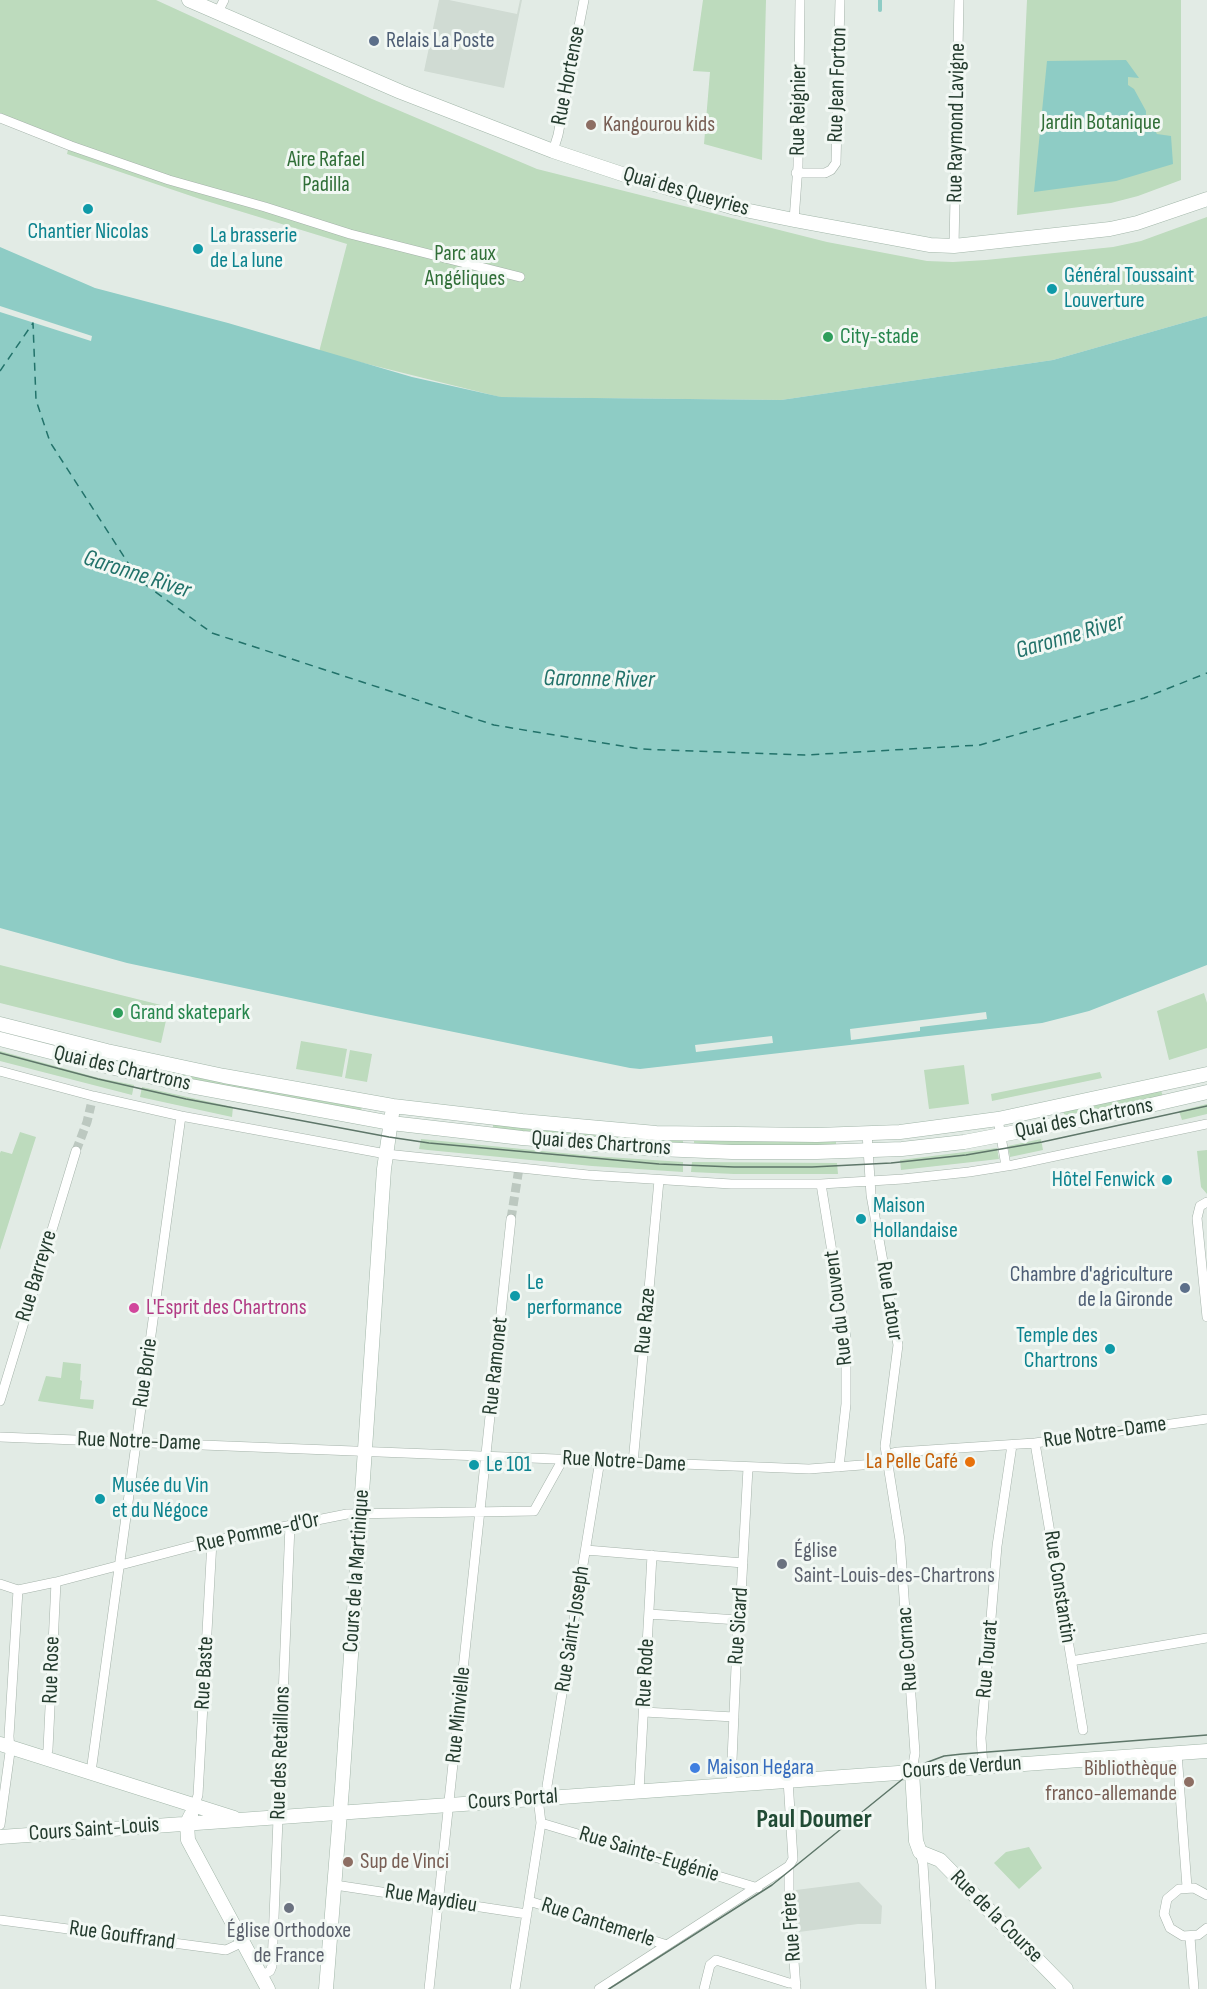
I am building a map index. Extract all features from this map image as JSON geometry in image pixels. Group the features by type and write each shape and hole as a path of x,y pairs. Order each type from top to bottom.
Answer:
{"main road":[{"name":"Quai des Queyries","path":"189,0 221,6 401,92 553,151 735,208 794,220 930,245 954,246 1110,229 1137,223 1207,199"},
{"name":"Quai des Chartrons","path":"0,1024 116,1053 224,1076 393,1106 522,1121 656,1132 818,1135 900,1132 998,1119 1207,1074"},
{"name":"Quai des Chartrons","path":"0,1039 190,1086 391,1123 522,1138 658,1149 732,1152 868,1150 964,1142 1174,1101 1207,1092"},
{"name":"Cours de la Martinique","path":"326,1989 386,1154 393,1106"},
{"name":"Cours Portal","path":"4,1745 239,1820"},
{"name":"Cours de Verdun","path":"788,1780 1207,1751"},
{"path":"912,1771 916,1840 920,1851"},
{"name":"Cours Portal","path":"187,1823 788,1780"},
{"path":"195,1805 187,1823 188,1840 268,1989"},
{"name":"Cours Saint-Louis","path":"0,1837 187,1823"},
{"name":"Rue de la Course","path":"920,1851 940,1860 1066,1989"}],"street":[{"name":"Rue Hortense","path":"553,151 584,0"},
{"name":"Rue Reignier","path":"794,220 798,166 800,0"},
{"name":"Rue Jean Forton","path":"796,173 825,173 836,163 840,0"},
{"name":"Rue Raymond Lavigne","path":"954,246 959,0"},
{"path":"0,118 71,146 189,186 350,234 520,277"},
{"name":"Quai des Chartrons","path":"0,1071 92,1100 386,1154 519,1168 731,1184 821,1184 958,1173 1006,1166 1207,1124"},
{"name":"Rue Borie","path":"91,1772 182,1116"},
{"path":"998,1119 1006,1166"},
{"name":"Rue Latour","path":"867,1133 870,1181 898,1345 885,1446 887,1456"},
{"name":"Rue Barreyre","path":"0,1401 3,1377 76,1151"},
{"name":"Rue Raze","path":"633,1463 659,1180"},
{"name":"Rue du Couvent","path":"821,1184 846,1338 846,1404 839,1467"},
{"path":"1207,1202 1200,1206 1197,1218 1207,1317"},
{"name":"Rue Ramonet","path":"481,1512 512,1220"},
{"name":"Rue Notre-Dame","path":"0,1437 809,1469 875,1464 898,1452 1035,1443 1207,1419"},
{"name":"Rue Constantin","path":"1035,1443 1083,1730"},
{"name":"Rue Tourat","path":"983,1766 981,1738 997,1546 1011,1445"},
{"name":"Rue Cornac","path":"887,1456 900,1540 915,1753 912,1771"},
{"name":"Rue Pomme-d'Or","path":"18,1590 212,1541 360,1514 534,1512 563,1459"},
{"name":"Rue Saint-Joseph","path":"515,1989 543,1798 547,1786 600,1460"},
{"name":"Rue Sicard","path":"731,1784 738,1620 748,1468"},
{"name":"Rue Minvielle","path":"429,1989 481,1512"},
{"name":"Rue des Retaillons","path":"261,1976 270,1971 272,1966 290,1525"},
{"name":"Rue Baste","path":"195,1805 198,1795 212,1541"},
{"path":"586,1550 743,1563"},
{"name":"Rue Rode","path":"639,1791 652,1556"},
{"name":"Rue Rose","path":"46,1758 56,1582"},
{"path":"0,1584 18,1590 4,1745 0,1825"},
{"path":"649,1614 738,1620"},
{"path":"1071,1661 1207,1638"},
{"path":"644,1712 734,1718"},
{"path":"1177,1753 1187,1887"},
{"name":"Rue Frère","path":"788,1780 793,1858 789,1866 789,1891 796,1986"},
{"name":"Rue Sainte-Eugénie","path":"541,1823 758,1888"},
{"path":"920,1851 923,1864 931,1989"},
{"path":"599,1989 789,1866"},
{"name":"Rue Maydieu","path":"335,1885 527,1914"},
{"path":"1207,1895 1187,1887 1173,1893 1164,1906 1164,1914 1170,1928 1176,1933 1191,1937 1207,1928"},
{"name":"Rue Cantemerle","path":"529,1901 667,1946"},
{"name":"Rue Gouffrand","path":"0,1920 226,1950 243,1942"},
{"path":"1191,1937 1194,1989"},
{"path":"704,1989 710,1965 716,1960 796,1986"}],"shaded area":[{"path":"439,0 517,14 520,0 522,0 504,88 424,71"},
{"path":"859,1882 882,1906 881,1924 858,1924 799,1932 796,1890"}],"green space":[{"name":"Parc aux Angéliques","path":"0,0 156,0 372,99 537,169 827,242 927,261 986,260 1113,247 1141,241 1207,217 1207,316 1053,360 781,400 500,397 319,352 347,244 200,199 67,154 70,141 0,113"},
{"path":"703,0 766,0 762,160 704,144 710,72 693,71"},
{"name":"Jardin Botanique","path":"1027,0 1181,0 1181,180 1111,203 1017,215"},
{"path":"0,965 169,1007 161,1043 0,1003"},
{"path":"1204,993 1207,1003 1207,1048 1169,1060 1157,1011"},
{"path":"301,1041 347,1049 342,1077 296,1069"},
{"path":"350,1050 372,1054 367,1082 345,1078"},
{"path":"0,1051 99,1078 134,1085 132,1095 0,1061"},
{"path":"964,1065 969,1104 929,1109 924,1070"},
{"path":"146,1066 362,1106 361,1112 146,1071"},
{"path":"1100,1072 1102,1078 992,1101 991,1094"},
{"path":"142,1087 233,1107 232,1117 140,1097"},
{"path":"1161,1091 1163,1096 1065,1116 1063,1111"},
{"path":"1207,1104 1207,1114 1182,1120 1179,1111"},
{"path":"493,1124 683,1139 683,1145 493,1130"},
{"path":"20,1132 36,1137 0,1250 0,1153 1,1151 12,1154"},
{"path":"421,1139 593,1156 683,1162 683,1172 592,1166 419,1149"},
{"path":"1041,1139 1043,1150 1010,1157 1008,1146"},
{"path":"694,1140 836,1141 836,1146 694,1145"},
{"path":"997,1148 999,1159 901,1170 900,1160"},
{"path":"1207,1150 1207,1194 1201,1187 1197,1151"},
{"path":"692,1162 837,1163 838,1174 691,1172"},
{"path":"63,1362 81,1364 80,1399 94,1400 93,1409 38,1401 46,1376 61,1378"},
{"path":"1029,1847 1042,1868 1019,1889 994,1863 1006,1852"}],"water":[{"path":"1126,60 1139,78 1128,77 1128,85 1134,89 1157,134 1171,136 1173,164 1116,181 1034,192 1047,61"},
{"name":"Garonne River","path":"0,247 95,288 228,323 412,377 501,397 781,400 1053,360 1207,316 1207,965 1089,1011 1042,1023 640,1069 127,963 0,928"}],"pier":[{"path":"0,306 92,336 91,341 0,312"},
{"path":"986,1012 987,1019 920,1027 920,1031 851,1040 850,1029"},
{"path":"772,1036 773,1043 696,1052 695,1045"}],"waterway":[{"path":"880,0 880,10"}],"ferry route":[{"path":"0,371 33,323 36,400 50,442 139,580 212,633 494,725 640,749 805,755 980,745 1144,698 1207,673"}],"tunnel":[{"path":"76,1151 91,1105"},
{"path":"511,1219 519,1168"}],"tram line":[{"path":"0,1053 186,1099 389,1137 429,1143 659,1164 812,1167 891,1163 966,1155 1042,1142 1207,1106"},
{"path":"609,1989 772,1885 920,1765 944,1756 962,1754 1207,1735"}],"place":[{"name":"Relais La Poste","path":"374,41"},
{"name":"Kangourou kids","path":"591,125"},
{"name":"Chantier Nicolas","path":"88,209"},
{"name":"La brasserie de La lune","path":"198,249"},
{"name":"Général Toussaint Louverture","path":"1052,289"},
{"name":"City-stade","path":"828,337"},
{"name":"Grand skatepark","path":"118,1013"},
{"name":"Hôtel Fenwick","path":"1167,1180"},
{"name":"Maison Hollandaise","path":"861,1219"},
{"name":"Chambre d'agriculture de la Gironde","path":"1185,1288"},
{"name":"Le performance","path":"515,1296"},
{"name":"L'Esprit des Chartrons","path":"134,1308"},
{"name":"Temple des Chartrons","path":"1110,1349"},
{"name":"La Pelle Café","path":"970,1462"},
{"name":"Le 101","path":"474,1465"},
{"name":"Musée du Vin et du Négoce","path":"100,1499"},
{"name":"Église Saint-Louis-des-Chartrons","path":"782,1564"},
{"name":"Maison Hegara","path":"695,1768"},
{"name":"Bibliothèque franco-allemande","path":"1189,1782"},
{"name":"Sup de Vinci","path":"348,1862"},
{"name":"Église Orthodoxe de France","path":"289,1908"}],"district":[{"name":"Paul Doumer","path":"814,1820"}],"park label":[{"name":"Aire Rafael Padilla","path":"326,172"}]}
